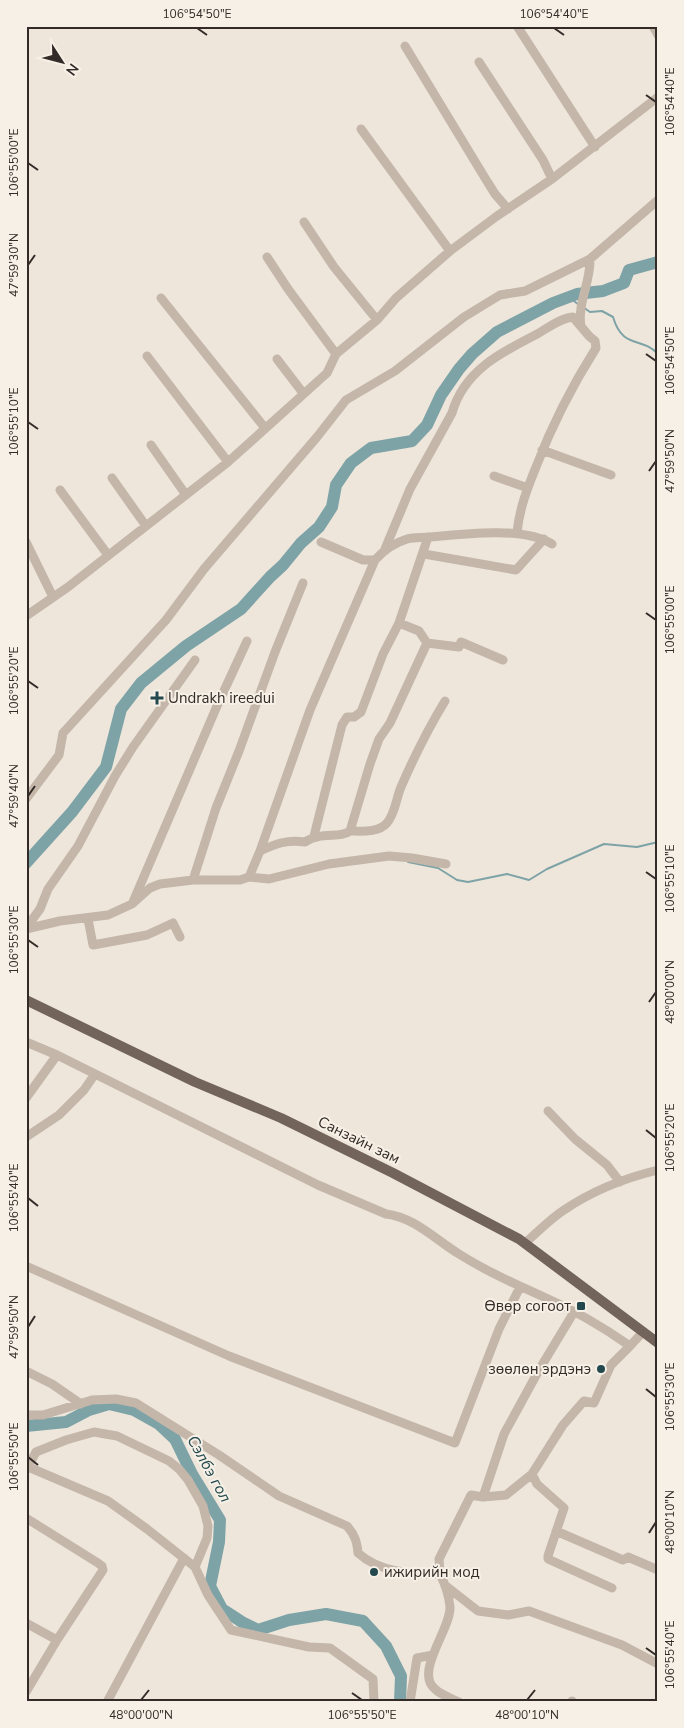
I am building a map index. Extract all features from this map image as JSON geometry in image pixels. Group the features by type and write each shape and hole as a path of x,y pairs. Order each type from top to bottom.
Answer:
{"main road":[{"name":"Санзайн зам","path":"27,1001 195,1082 281,1118 393,1173 520,1239 642,1333 658,1343"}],"street":[{"path":"517,26 595,147"},
{"path":"653,26 658,35"},
{"path":"405,46 495,194 508,209"},
{"path":"479,62 543,160 552,179"},
{"path":"26,616 228,462 327,373 336,354 377,320 396,298 450,251 552,179 658,97"},
{"path":"361,129 450,251"},
{"path":"26,799 59,755 63,733 166,620 204,569 317,437 346,400 394,370 464,317 500,295 525,291 590,259 658,200"},
{"path":"304,222 334,267 377,320"},
{"path":"268,257 288,289 336,354"},
{"path":"581,326 579,316 585,293 590,259"},
{"path":"160,298 265,428"},
{"path":"249,877 310,710 375,560 385,549 410,489 452,413 454,404 472,375 499,353 569,317 573,317 595,341 596,348 560,409 542,450 528,488 517,533"},
{"path":"147,356 228,462"},
{"path":"277,359 303,393"},
{"path":"151,444 186,495"},
{"path":"542,450 611,475"},
{"path":"494,476 528,488"},
{"path":"112,478 146,526"},
{"path":"60,490 108,555"},
{"path":"385,549 409,539 461,533 517,533 548,541 516,570 424,554"},
{"path":"314,836 344,720 347,717 354,717 361,712 383,654 399,623 428,538"},
{"path":"26,542 53,597"},
{"path":"321,542 363,560 375,560"},
{"path":"193,880 216,808 240,751 275,652 303,583"},
{"path":"399,623 419,631 427,643 460,647 462,642 503,660"},
{"path":"132,904 213,715 247,641"},
{"path":"350,831 379,739 390,723 427,643"},
{"path":"26,928 40,909 48,889 78,846 115,776 133,747 195,660"},
{"path":"260,851 279,842 296,840 305,842 314,836 346,834 350,831 368,831 387,823 391,817 399,790 421,741 445,702"},
{"path":"26,928 60,921 108,915 132,904 150,888 160,884 193,880 240,880 249,877 269,879 329,864 389,856 446,864"},
{"path":"88,919 93,945 147,935 173,923 180,937"},
{"path":"26,1042 96,1074 318,1185 386,1214 396,1215 435,1237 458,1254 574,1312 630,1346"},
{"path":"26,1098 57,1055"},
{"path":"26,1137 59,1115 84,1090 96,1074"},
{"path":"548,1111 575,1139 607,1165 620,1182"},
{"path":"525,1243 563,1211 597,1191 639,1174 658,1170"},
{"path":"26,1266 229,1356 455,1443 499,1329 520,1286"},
{"path":"483,1497 504,1434 574,1312"},
{"path":"458,1702 434,1689 429,1682 428,1674 450,1608 446,1586 440,1574 439,1560 471,1495 483,1497 506,1495 532,1474 563,1425 584,1400 594,1403 611,1365 642,1333"},
{"path":"26,1371 52,1384 80,1404"},
{"path":"26,1415 43,1415 92,1400 116,1399 136,1403 219,1455 279,1496 347,1526 353,1532 357,1541 358,1553 365,1560 400,1572 440,1574"},
{"path":"195,1567 207,1538 208,1526 203,1506 188,1480 169,1461 117,1436 94,1432 66,1440 36,1452 27,1467 108,1501 195,1567 208,1596 231,1630 309,1647 330,1648 373,1679 374,1702"},
{"path":"532,1474 537,1484 564,1508 548,1559 612,1588"},
{"path":"26,1518 102,1566 103,1570 57,1640 26,1692"},
{"path":"556,1531 623,1560 628,1557 658,1570"},
{"path":"107,1702 184,1558"},
{"path":"446,1586 478,1611 508,1615 529,1611 622,1645 658,1664"},
{"path":"26,1622 57,1640"},
{"path":"410,1702 417,1658 433,1655"}],"waterway":[{"path":"26,863 72,812 106,767 121,709 141,683 186,646 241,609 301,543 319,527 332,507 336,485 351,463 371,448 412,441 427,425 441,395 459,369 472,354 497,332 553,303 577,294 603,291 624,283 629,270 658,262"},
{"path":"569,297 579,305"},
{"path":"583,307 590,312 602,311 613,317 622,334 633,341 645,345 658,354"},
{"path":"408,862 438,868 457,880 468,882 507,874 529,880 547,869 604,844 637,847 658,842"},
{"name":"Сэлбэ гол","path":"26,1426 66,1422 89,1410 109,1404 134,1410 159,1424 175,1439 192,1474 220,1520 219,1542 210,1586 222,1609 258,1630 289,1620 326,1614 363,1621 386,1646 401,1676 400,1702"}],"place":[{"name":"Undrakh ireedui","path":"157,698"},
{"name":"Өвөр согоот","path":"581,1306"},
{"name":"зөөлөн эрдэнэ","path":"601,1369"},
{"name":"ижирийн мод","path":"374,1572"}]}
